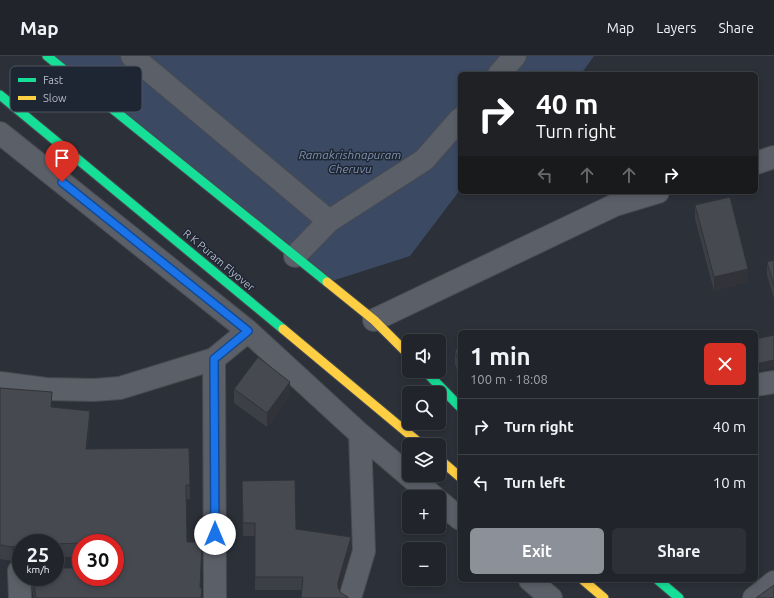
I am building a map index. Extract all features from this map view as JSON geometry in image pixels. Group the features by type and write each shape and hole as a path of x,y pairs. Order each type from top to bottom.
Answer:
{"main road":[{"path":"48,56 60,66"},
{"name":"R K Puram Flyover","path":"0,95 10,103"},
{"name":"R K Puram Flyover","path":"20,112 414,438"},
{"path":"117,112 374,320 402,348"},
{"path":"432,378 458,405"},
{"path":"446,465 458,474"},
{"path":"586,582 604,598"},
{"path":"660,582 679,598"}],"street":[{"path":"132,56 329,221"},
{"path":"501,72 515,56"},
{"path":"295,256 329,221 424,160 458,121"},
{"path":"0,133 248,331 360,434 426,490"},
{"path":"758,162 774,157"},
{"path":"374,320 615,205 651,194"},
{"path":"0,383 46,389 94,390 120,388 214,359 248,331"},
{"path":"214,359 215,598"},
{"path":"758,385 774,382"},
{"path":"350,598 364,551 360,434"},
{"path":"446,508 458,518"},
{"path":"532,582 551,598"},
{"path":"754,598 774,582"},
{"path":"17,586 20,598"}],"water":[{"name":"Ramakrishnapuram Cheruvu","path":"49,56 594,56 582,72 458,72 458,193 410,256 332,281 119,112 142,112 142,66 62,66"}],"building":[{"path":"730,197 748,269 714,277 695,205"},
{"path":"774,260 774,286 767,262"},
{"path":"774,335 774,360 758,364 758,339"},
{"path":"458,349 458,360 455,350"},
{"path":"258,357 290,382 267,413 234,389"},
{"path":"0,388 52,392 51,407 90,411 86,449 189,448 190,485 186,485 187,542 202,542 201,598 36,598 34,586 64,586 64,568 72,568 72,586 124,586 124,534 72,534 72,543 64,544 64,534 12,534 12,547 0,545"},
{"path":"295,480 296,529 351,537 338,582 338,588 341,593 348,598 301,598 303,577 255,577 255,523 243,523 242,481"},
{"path":"774,585 774,598 756,598"}],"traffic: fast":[{"path":"47,56 59,66"},
{"path":"0,95 10,103"},
{"path":"21,112 283,329"},
{"path":"116,112 327,282"},
{"path":"432,378 458,405"},
{"path":"660,582 679,598"}],"traffic: slow":[{"path":"327,282 374,320 402,348"},
{"path":"283,329 414,438"},
{"path":"446,465 458,475"},
{"path":"585,582 604,598"}],"route":[{"path":"62,182 248,331 214,359 215,534"}]}
